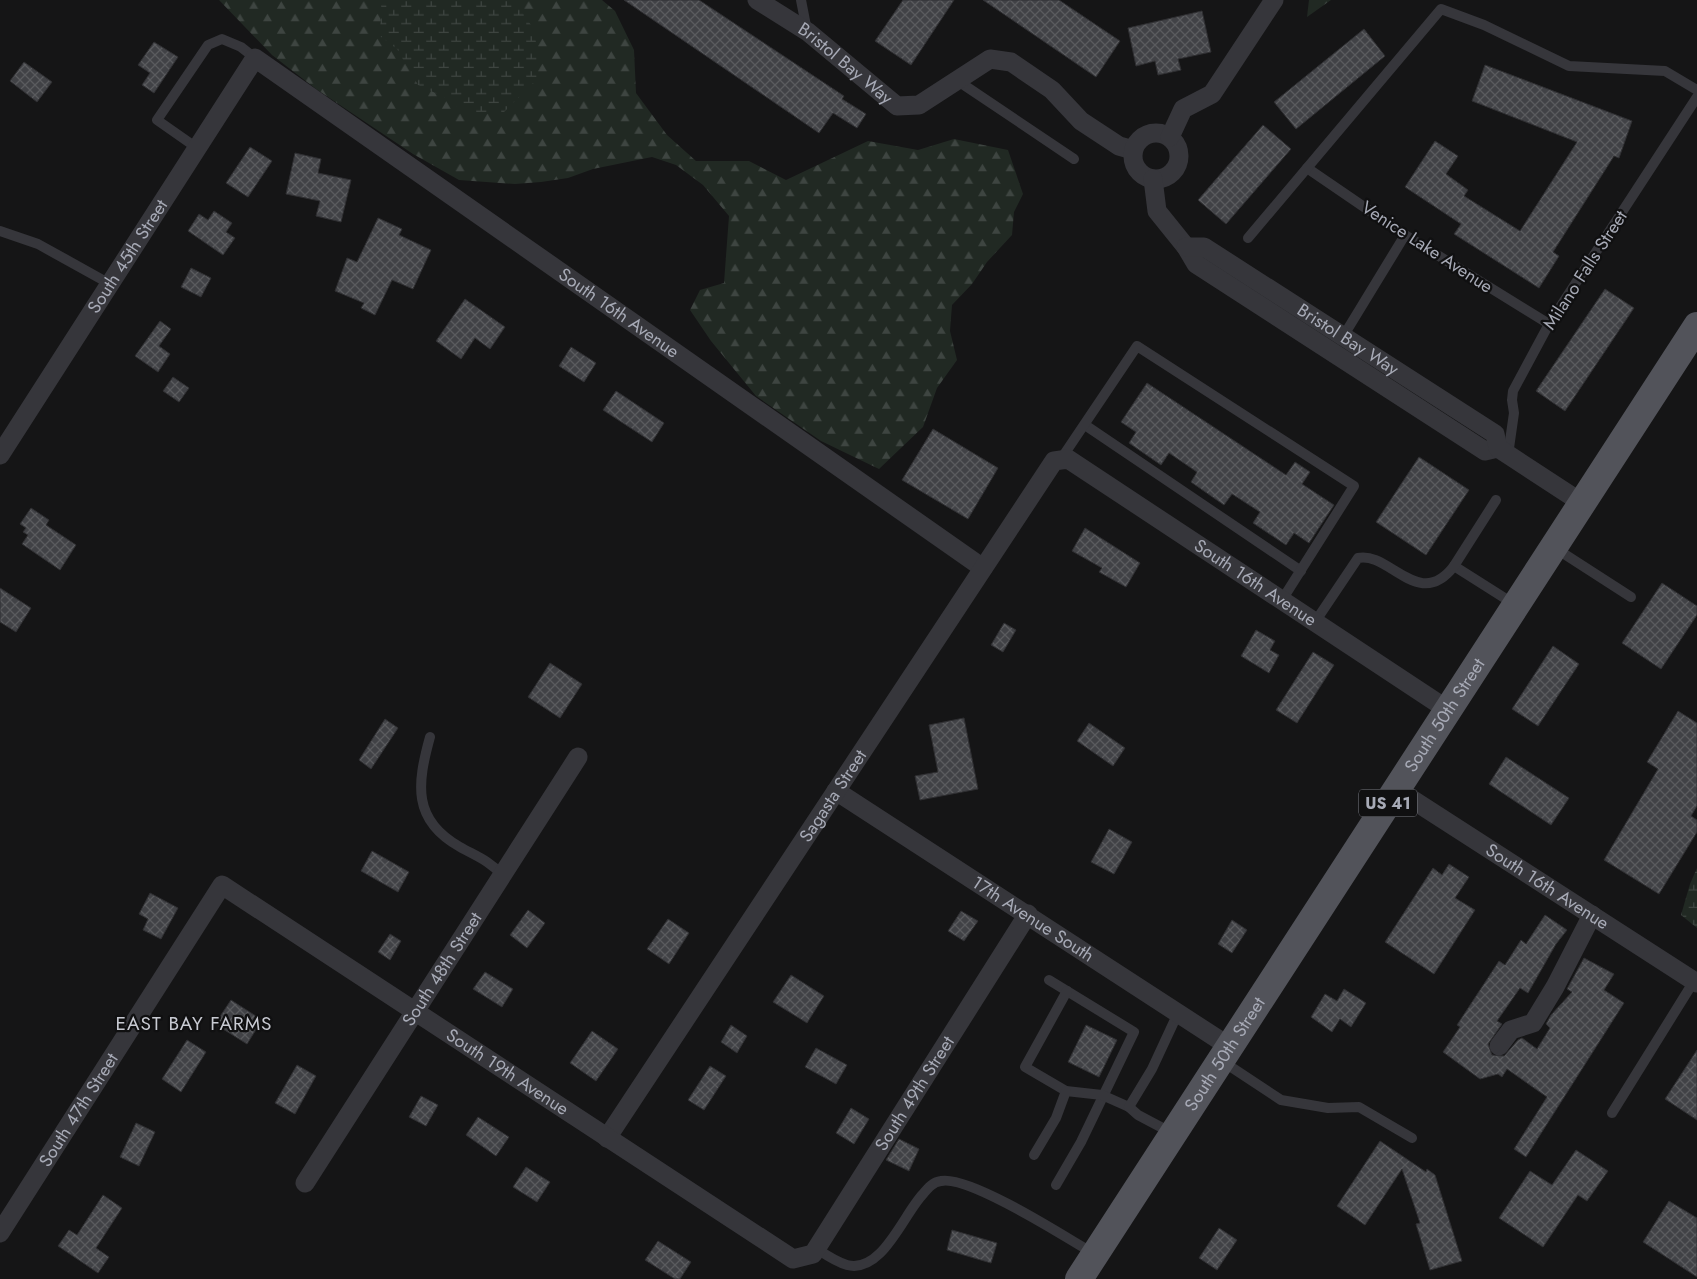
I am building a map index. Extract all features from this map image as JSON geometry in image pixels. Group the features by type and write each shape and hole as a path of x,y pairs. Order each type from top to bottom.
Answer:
{"main road":[{"name":"South 50th Street","path":"1079,1279 1697,326"}],"street":[{"name":"Bristol Bay Way","path":"757,0 808,32 897,106 919,105 990,59 1011,62 1052,90 1081,121 1118,146 1133,150"},
{"path":"1170,137 1183,109 1212,94 1274,0"},
{"name":"South 45th Street","path":"0,455 255,58"},
{"name":"South 16th Avenue","path":"255,58 983,568"},
{"path":"1156,132 1170,137 1179,150 1178,165 1168,176 1153,179 1139,172 1132,158 1136,143 1148,134 1156,132"},
{"name":"Bristol Bay Way","path":"1153,179 1157,211 1186,247 1204,247 1339,344 1495,434 1503,452 1582,503"},
{"name":"South 16th Avenue","path":"1061,459 1068,460 1448,710"},
{"name":"Sagasta Street","path":"608,1138 1054,461 1061,459"},
{"name":"South 48th Street","path":"305,1183 578,756"},
{"name":"South 16th Avenue","path":"1396,789 1695,982"},
{"name":"17th Avenue South","path":"836,791 1178,1013 1225,1054"},
{"name":"South 19th Avenue","path":"222,885 416,1010 792,1259 813,1254 816,1249"},
{"name":"South 47th Street","path":"0,1233 222,885"},
{"name":"South 49th Street","path":"816,1249 1028,914"},
{"path":"1499,1046 1511,1030 1533,1023 1555,987 1592,915"}],"lane":[{"path":"801,0 808,32"},
{"path":"1248,238 1441,9 1484,25 1569,66 1665,70 1697,90"},
{"path":"197,148 158,120 208,45 222,39 241,47 255,58"},
{"path":"958,80 1074,159"},
{"name":"Milano Falls Street","path":"1503,452 1514,413 1513,391 1548,324 1697,97"},
{"name":"Venice Lake Avenue","path":"1307,168 1405,234 1548,324"},
{"path":"0,231 38,244 110,284"},
{"path":"1339,344 1405,234"},
{"path":"1061,459 1137,346 1354,486 1282,600"},
{"path":"1085,425 1300,571"},
{"path":"1315,622 1358,558 1375,560 1417,583 1441,578 1454,566 1496,500"},
{"path":"1554,547 1632,597"},
{"path":"1454,566 1516,605"},
{"path":"430,737 422,768 420,786 422,804 430,822 450,841 483,858 502,875"},
{"path":"1049,980 1134,1032 1081,1142 1056,1184"},
{"path":"1612,1113 1695,982"},
{"path":"1067,991 1025,1067 1066,1091 1102,1095 1129,1106 1138,1115 1173,1133"},
{"path":"1129,1106 1152,1069 1178,1013"},
{"path":"1225,1054 1281,1100 1328,1108 1358,1107 1412,1138"},
{"path":"1034,1155 1056,1118 1066,1091"},
{"path":"816,1249 848,1265 871,1262 880,1254 917,1200 931,1185 940,1181 953,1180 1014,1208 1095,1254"}],"green space":[{"path":"219,0 602,0 615,11 634,50 636,93 667,135 696,161 749,161 786,180 868,141 918,150 954,139 1008,150 1023,194 1014,212 1012,235 987,262 972,284 952,305 950,331 957,360 937,388 923,427 879,469 821,441 756,396 711,341 690,310 700,290 724,283 729,216 703,185 676,165 652,157 593,169 568,178 541,182 515,184 459,180 413,154 316,89 272,55"},
{"path":"384,0 514,0 533,28 539,57 537,79 503,113 466,113 446,98 418,85 397,49 380,36 381,7"},
{"path":"1309,0 1331,0 1307,17"},
{"path":"1697,868 1697,928 1681,915"}],"building":[{"path":"624,0 699,0 844,96 842,99 866,114 857,128 833,113 819,133"},
{"path":"903,0 954,0 911,65 875,41"},
{"path":"983,0 1059,0 1120,41 1096,77"},
{"path":"1202,11 1211,52 1178,59 1181,70 1158,75 1155,61 1136,66 1128,28"},
{"path":"1364,29 1385,56 1296,129 1274,102"},
{"path":"154,42 178,57 154,93 142,85 150,73 138,65"},
{"path":"24,62 52,82 37,102 10,81"},
{"path":"1485,65 1632,121 1619,158 1614,156 1553,252 1559,256 1539,288 1454,234 1461,224 1405,187 1435,141 1458,156 1446,174 1468,190 1464,196 1520,231 1577,142 1472,101"},
{"path":"1263,125 1291,149 1226,224 1198,200"},
{"path":"250,147 272,161 248,197 226,183"},
{"path":"295,153 321,159 318,173 351,180 341,222 316,216 320,201 286,194"},
{"path":"214,211 232,223 226,232 235,238 223,255 188,231 199,214 208,220"},
{"path":"378,218 402,229 399,235 431,250 413,289 392,280 375,315 361,308 364,303 335,291 347,258 357,262"},
{"path":"191,268 211,278 201,297 181,287"},
{"path":"1605,289 1634,308 1565,411 1536,391"},
{"path":"465,299 505,327 490,349 475,338 461,359 436,341"},
{"path":"160,321 171,329 159,346 170,354 158,372 135,356"},
{"path":"571,347 596,363 584,382 559,366"},
{"path":"173,377 189,388 179,402 163,391"},
{"path":"1147,383 1286,475 1295,462 1310,472 1302,484 1334,505 1309,543 1294,533 1286,545 1253,523 1260,512 1232,494 1224,505 1191,482 1197,472 1169,453 1161,465 1129,443 1136,432 1121,422"},
{"path":"616,391 664,423 652,442 603,410"},
{"path":"933,429 998,468 968,519 902,480"},
{"path":"1419,457 1469,490 1426,555 1376,522"},
{"path":"31,508 49,520 46,525 76,545 60,570 22,544 28,535 23,532 26,528 20,524"},
{"path":"1085,528 1140,563 1126,587 1099,572 1102,568 1072,551"},
{"path":"1662,583 1697,606 1697,615 1661,669 1622,643"},
{"path":"0,588 31,608 16,632 0,622"},
{"path":"1004,623 1016,630 1003,652 991,645"},
{"path":"1256,630 1275,641 1270,650 1279,655 1269,673 1241,656"},
{"path":"1553,646 1579,664 1538,726 1512,709"},
{"path":"1313,652 1334,665 1297,723 1276,710"},
{"path":"550,663 582,684 560,718 528,697"},
{"path":"1678,711 1697,723 1697,806 1691,816 1697,820 1697,832 1659,894 1604,860 1658,769 1647,762"},
{"path":"964,718 978,789 920,800 915,776 938,772 929,725"},
{"path":"385,719 398,728 371,769 359,760"},
{"path":"1089,723 1125,748 1113,766 1077,741"},
{"path":"1506,757 1569,798 1551,825 1489,784"},
{"path":"1109,829 1132,842 1114,874 1091,862"},
{"path":"372,851 409,872 398,892 361,871"},
{"path":"1449,864 1469,877 1455,898 1475,910 1434,974 1385,942 1433,868 1442,875"},
{"path":"150,893 178,908 161,939 143,930 148,919 139,914"},
{"path":"528,910 545,923 527,948 510,935"},
{"path":"961,911 978,921 964,941 948,931"},
{"path":"1545,915 1567,930 1556,944 1528,993 1520,988 1497,1021 1502,1024 1488,1044 1492,1055 1504,1056 1522,1038 1537,1049 1550,1028 1546,1024 1551,1015 1572,992 1567,989 1584,958 1614,974 1604,990 1624,1003 1526,1157 1514,1149 1547,1097 1507,1069 1502,1077 1498,1074 1480,1079 1443,1052 1460,1027 1457,1025 1499,961 1505,965 1521,940 1526,944"},
{"path":"668,919 689,933 669,964 647,949"},
{"path":"1232,920 1247,930 1232,953 1218,944"},
{"path":"390,934 401,941 390,960 378,952"},
{"path":"485,972 513,989 502,1007 473,989"},
{"path":"791,975 824,996 807,1023 773,1002"},
{"path":"1344,989 1366,1003 1351,1027 1340,1019 1332,1032 1311,1017 1325,994 1337,1001"},
{"path":"231,1000 262,1020 247,1044 215,1024"},
{"path":"731,1025 747,1036 737,1053 721,1042"},
{"path":"1086,1025 1117,1040 1099,1077 1068,1062"},
{"path":"592,1031 618,1049 596,1081 570,1063"},
{"path":"187,1040 206,1052 181,1092 162,1079"},
{"path":"816,1048 847,1065 836,1084 805,1067"},
{"path":"1697,1050 1697,1120 1665,1099"},
{"path":"297,1065 316,1076 295,1114 275,1103"},
{"path":"710,1066 726,1076 704,1110 688,1100"},
{"path":"421,1096 438,1105 426,1126 409,1117"},
{"path":"851,1108 869,1119 854,1144 836,1133"},
{"path":"478,1117 509,1137 496,1156 466,1135"},
{"path":"136,1123 155,1132 139,1166 120,1157"},
{"path":"899,1139 919,1149 909,1171 886,1160"},
{"path":"1380,1141 1426,1172 1427,1169 1435,1175 1462,1261 1430,1270 1416,1224 1420,1223 1402,1169 1365,1225 1337,1206"},
{"path":"1576,1150 1608,1171 1587,1201 1578,1195 1543,1247 1499,1218 1530,1171 1552,1185"},
{"path":"526,1167 550,1182 537,1202 513,1187"},
{"path":"103,1195 122,1208 96,1248 109,1257 98,1273 58,1246 69,1230 77,1235"},
{"path":"1669,1201 1697,1218 1697,1277 1643,1242"},
{"path":"1219,1228 1237,1240 1217,1270 1199,1258"},
{"path":"952,1230 997,1243 991,1263 947,1250"},
{"path":"658,1241 691,1262 680,1279 675,1279 645,1260"}],"district":[{"name":"EAST BAY FARMS","path":"194,1023"}]}
